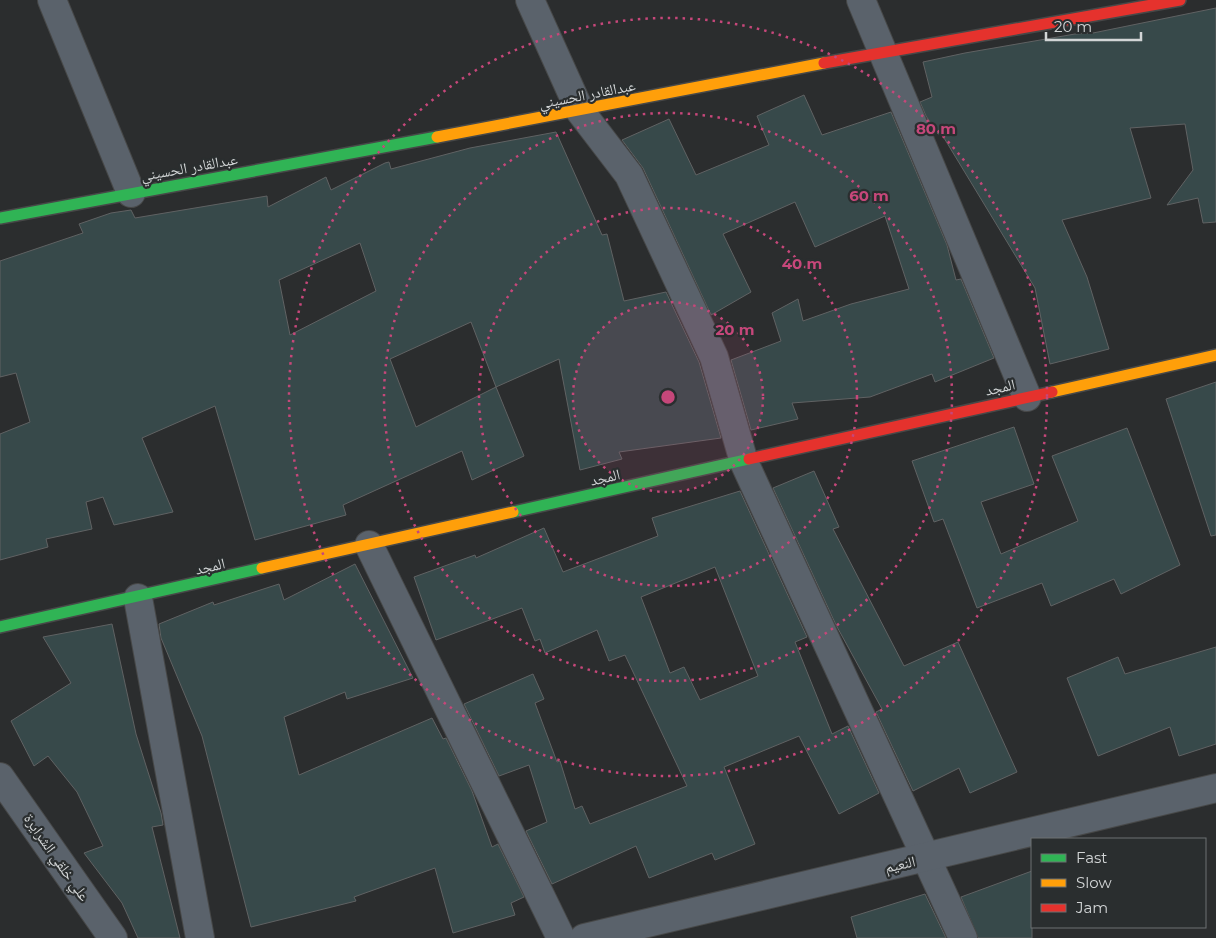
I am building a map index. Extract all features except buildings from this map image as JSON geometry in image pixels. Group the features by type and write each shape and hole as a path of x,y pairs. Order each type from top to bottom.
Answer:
{"street":[{"path":"52,0 130,193"},
{"path":"530,0 580,111 629,174 714,357 744,462 963,938"},
{"path":"861,0 1026,397"},
{"name":"عبدالقادر الحسيني","path":"0,218 580,111 1117,5 1180,0"},
{"name":"المجد","path":"0,627 138,598 1216,355"},
{"path":"369,545 561,938"},
{"path":"138,598 200,938"},
{"name":"علي خلقي الشرايرة","path":"0,777 113,938"},
{"name":"النعيم","path":"584,938 1216,788"}],"traffic: fast":[{"path":"0,218 437,137"},
{"path":"513,512 749,459"},
{"path":"0,627 262,568"}],"traffic: slow":[{"path":"437,137 824,63"},
{"path":"1052,392 1216,355"},
{"path":"262,568 513,512"}],"traffic: jam":[{"path":"824,63 1180,0"},
{"path":"749,459 1052,392"}]}
